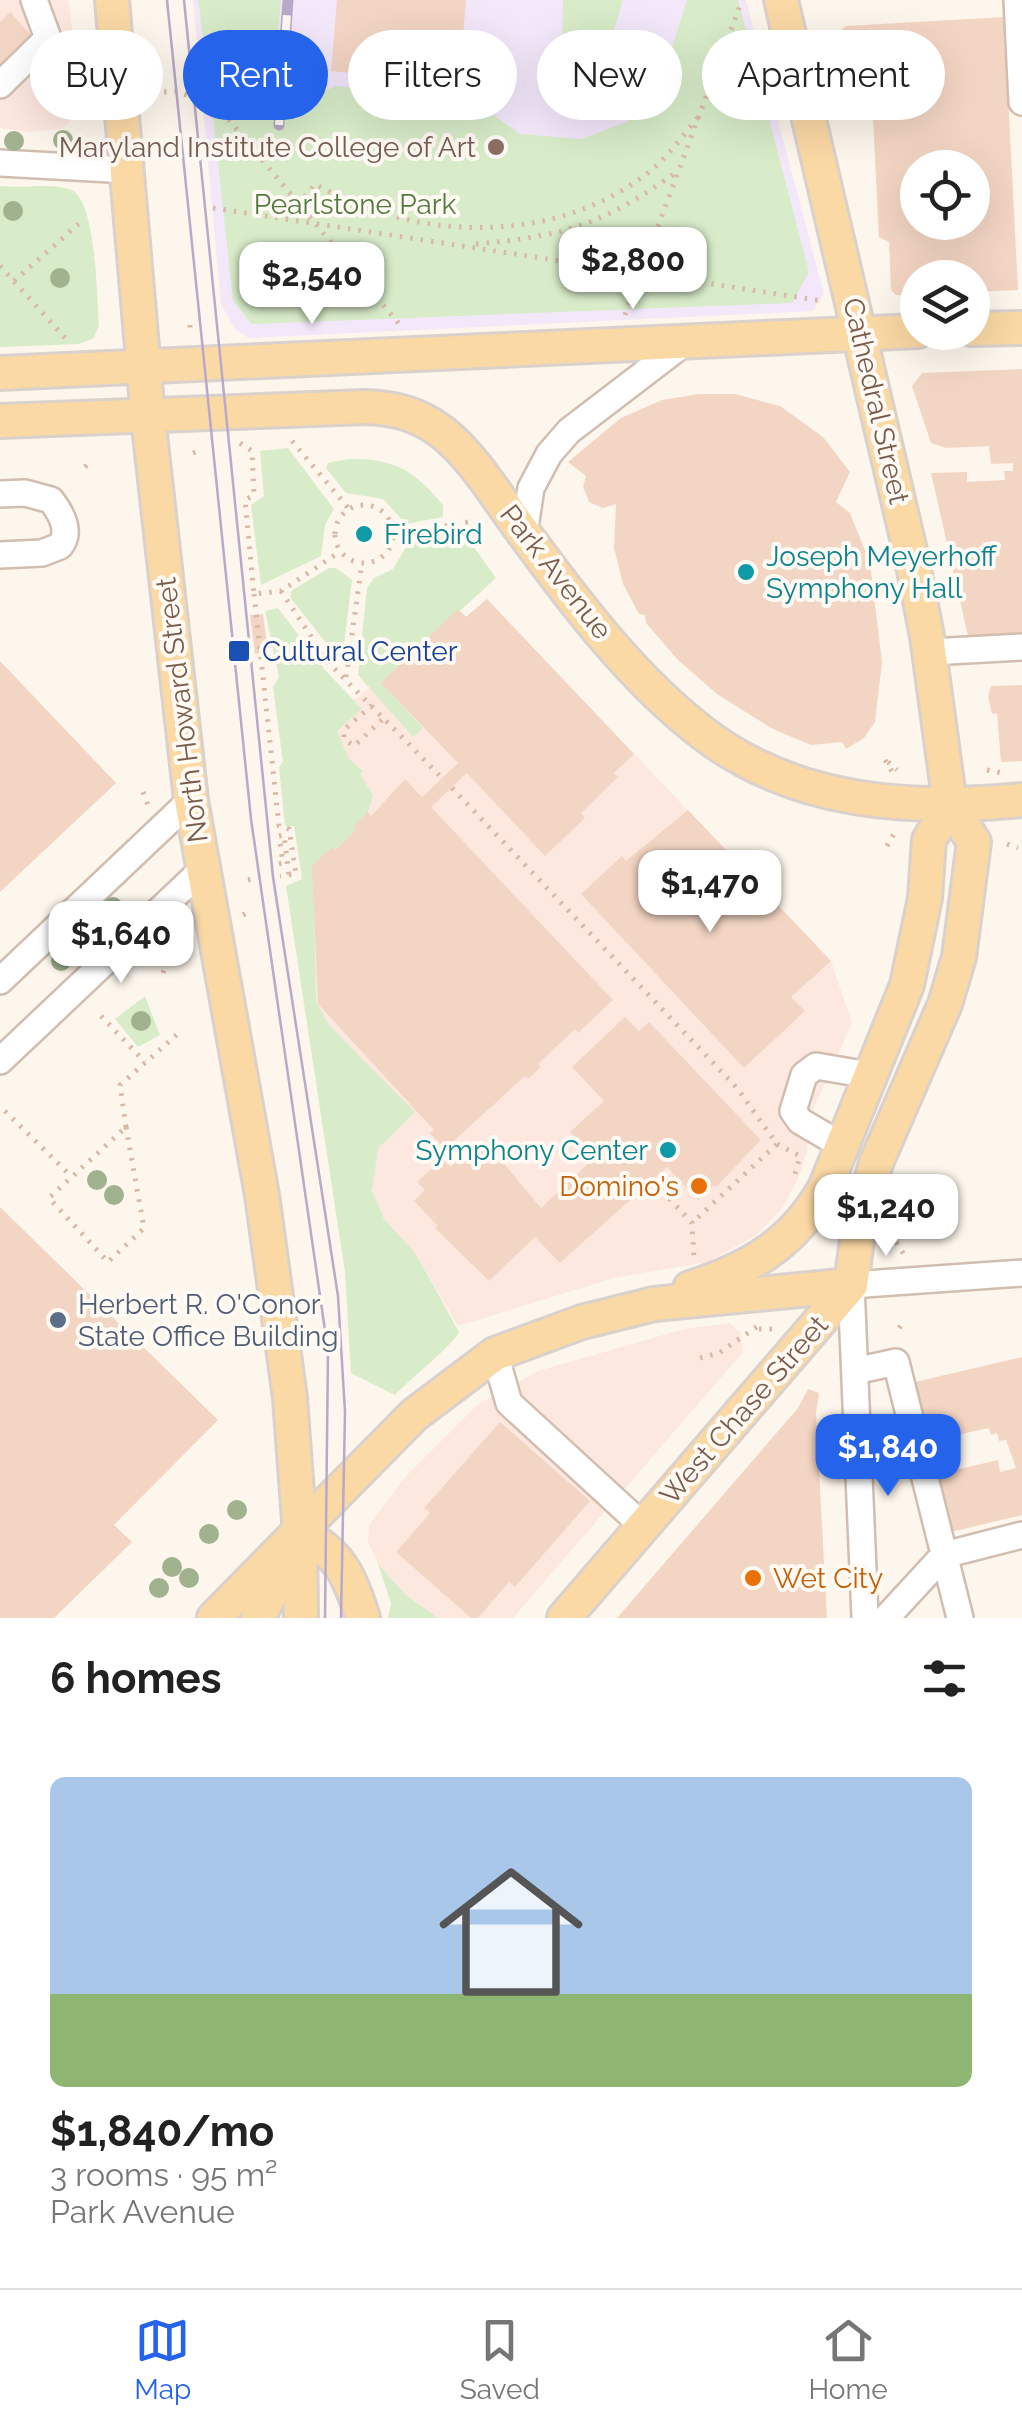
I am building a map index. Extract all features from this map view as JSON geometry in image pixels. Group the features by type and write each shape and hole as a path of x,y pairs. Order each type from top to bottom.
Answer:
{"main road":[{"name":"North Howard Street","path":"112,0 148,417 191,800 262,1195 290,1398 300,1534 301,1618"},
{"name":"Cathedral Street","path":"781,0 860,332 930,652 950,805"},
{"path":"990,329 1022,328"},
{"path":"0,373 900,331"},
{"name":"Park Avenue","path":"0,421 365,407 409,412 459,447 524,534 657,695 734,754 831,793 896,804 1022,800"},
{"path":"214,1618 414,1415 495,1354 582,1322 654,1304 851,1285 859,1225 876,1163 945,1004 964,936 974,842 950,805 928,840 925,898 911,970 808,1218 774,1251 654,1304"},
{"name":"West Chase Street","path":"564,1618 851,1285"},
{"path":"258,1618 300,1534"},
{"path":"300,1534 324,1544 338,1558 363,1618"}],"street":[{"path":"0,85 48,38 34,0"},
{"path":"1017,0 1022,102"},
{"path":"0,163 128,170"},
{"path":"524,534 531,488 549,454 569,431 688,340"},
{"path":"0,494 26,493 51,500 64,520 65,533 60,546 42,553 0,555"},
{"path":"930,652 1022,648"},
{"path":"0,981 191,800"},
{"path":"0,1061 202,870"},
{"path":"840,1144 800,1121 793,1111 804,1075 816,1066 869,1075"},
{"path":"865,1618 851,1285 1022,1273"},
{"path":"495,1354 509,1404 643,1526"},
{"path":"855,1371 896,1362 960,1618"},
{"path":"886,1618 944,1556 1022,1534"}],"path":[{"path":"624,317 742,0"},
{"path":"164,92 176,91 218,108 402,327"},
{"path":"298,204 315,184 384,216 428,226 524,223 566,214 606,200 649,172 700,114"},
{"path":"468,245 577,230 617,212 680,169"},
{"path":"213,208 815,298"},
{"path":"14,281 82,221"},
{"path":"0,266 67,340"},
{"path":"292,441 349,510"},
{"path":"239,442 252,452 256,486 245,500 258,665 279,826 289,830 296,874 280,876"},
{"path":"85,466 90,460"},
{"path":"366,506 382,512 393,535 384,556 362,563 340,551 337,524 349,510 366,506"},
{"path":"393,535 474,520"},
{"path":"254,594 281,591 340,551"},
{"path":"346,677 362,563"},
{"path":"281,591 309,637 442,778"},
{"path":"372,704 344,730 349,746 362,740 384,717"},
{"path":"988,770 1000,769"},
{"path":"452,788 737,1088 777,1144 800,1156 790,1188"},
{"path":"143,792 149,809"},
{"path":"896,830 887,846 901,838"},
{"path":"278,864 283,863 279,836 284,835 289,875"},
{"path":"1008,844 1018,848"},
{"path":"242,916 252,910"},
{"path":"163,973 168,962"},
{"path":"101,1016 144,1062"},
{"path":"126,1127 49,1198 108,1262 144,1228 120,1085 182,1030"},
{"path":"6,1111 72,1177"},
{"path":"692,1222 777,1144"},
{"path":"662,1191 692,1222 693,1240"},
{"path":"896,1242 905,1256"},
{"path":"700,1358 719,1353 759,1328 771,1327"}],"shaded area":[{"path":"0,0 69,0 72,30 30,30 30,120 70,120 69,123 60,129 30,132 0,128"},
{"name":"Pearlstone Park","path":"193,0 746,0 754,30 702,30 702,120 778,120 824,294 813,311 249,338 235,329 221,304 204,120 328,120 328,30 196,30"},
{"path":"487,599 831,961 852,1023 810,1117 807,1151 798,1179 781,1210 755,1236 707,1262 614,1278 458,1326 416,1254 389,1228 375,1202 371,1177 378,1149 414,1112 329,1025 316,1001 311,862 330,733 342,709 373,685 454,605 466,617"},
{"path":"729,1323 740,1332 743,1352 513,1618 438,1618 406,1595 378,1564 368,1542 369,1525 407,1475 477,1405 538,1371 684,1329"}],"green space":[{"path":"198,0 281,0 278,30 202,30"},
{"path":"563,0 623,0 614,30 562,30"},
{"name":"Pearlstone Park","path":"687,0 738,0 746,30 702,30 702,120 769,120 809,272 792,303 251,324 233,300 213,120 328,120 328,89 337,86 348,87 348,120 500,120 520,134 581,139 629,120 682,120 682,30 678,30"},
{"path":"0,186 55,186 71,190 79,197 94,251 99,325 94,338 79,344 0,347"},
{"path":"288,448 334,509 325,525 321,556 261,585 251,505 264,496 260,451"},
{"path":"348,459 402,468 443,505 443,517 406,524 383,499 346,493 326,468 328,463"},
{"path":"458,533 466,536 496,578 381,683 423,728 413,737 358,675 367,588 374,578 393,569 408,544"},
{"path":"329,568 336,568 352,580 343,653 337,657 290,597 291,591"},
{"path":"278,608 325,670 362,709 337,731 349,759 363,771 360,774 373,795 368,812 353,827 356,830 335,850 332,847 313,872 316,1001 329,1025 415,1112 378,1149 372,1190 384,1219 416,1254 459,1332 395,1395 351,1373 345,1272 286,886 302,879 294,826 285,826 279,767 283,762 273,687 279,677 265,611"},
{"path":"145,996 160,1035 138,1047 115,1019"},
{"path":"378,1564 406,1595 438,1618 388,1618 391,1603"}],"building":[{"path":"337,0 466,0 463,30 348,30 348,73 331,71"},
{"path":"10,12 30,34 30,46 0,75 0,22"},
{"path":"1004,17 1018,290 990,291 990,260 900,260 900,295 891,290 889,242 879,237 873,120 945,120 945,30 841,30 846,26"},
{"path":"1022,369 1022,643 970,645 931,473 967,472 967,482 1005,480 1004,471 1013,471 1013,463 991,464 989,446 946,448 931,443 912,386 922,373"},
{"name":"Joseph Meyerhoff Symphony Hall","path":"735,394 780,406 823,437 850,472 836,502 850,513 870,563 882,662 875,722 864,738 846,749 842,742 811,745 773,729 717,694 678,660 646,623 645,615 639,614 623,584 614,548 616,504 603,508 589,502 583,487 586,476 568,462 621,418 662,400"},
{"path":"487,599 634,754 614,773 618,777 581,813 585,818 545,856 467,773 431,807 613,1000 578,1033 575,1029 528,1079 525,1076 445,1149 430,1133 434,1130 318,1004 312,866 332,847 335,850 356,830 353,827 368,812 371,816 405,779 422,797 458,763 381,683 458,609 466,617"},
{"path":"263,614 268,652 255,654 250,615"},
{"path":"0,661 116,783 0,892"},
{"path":"1022,685 1022,761 1001,762 997,713 992,714 988,696 991,686"},
{"path":"688,810 831,961 791,997 805,1011 744,1068 581,894 622,856 626,861"},
{"name":"Symphony Center","path":"625,1017 639,1031 649,1022 761,1140 698,1200 667,1167 560,1263 535,1237 489,1281 435,1228 438,1226 414,1201 425,1190 417,1182 443,1158 451,1167 478,1141 498,1162 501,1160 541,1208 594,1158 570,1132 604,1101 572,1067"},
{"name":"Herbert R. O'Conor State Office Building","path":"0,1207 218,1420 114,1525 132,1542 54,1618 0,1618"},
{"path":"1022,1357 1022,1515 951,1532 938,1474 998,1460 1000,1472 1016,1468 1006,1440 999,1441 997,1433 991,1435 989,1428 929,1441 915,1382"},
{"path":"808,1389 819,1393 816,1413 827,1618 617,1618 798,1408"},
{"path":"500,1422 590,1501 515,1587 509,1582 478,1618 471,1618 396,1552 430,1513 424,1508"}],"tram line":[{"path":"167,0 251,819 328,1351 325,1618"},
{"path":"184,0 273,877 338,1296 345,1412 341,1618"}],"railway":[{"path":"279,125 288,0"}],"place":[{"name":"Maryland Institute College of Art","path":"496,147"},
{"name":"Firebird","path":"364,534"},
{"name":"Joseph Meyerhoff Symphony Hall","path":"746,572"},
{"name":"Cultural Center","path":"239,651"},
{"name":"Symphony Center","path":"668,1150"},
{"name":"Domino's","path":"699,1186"},
{"name":"Herbert R. O'Conor State Office Building","path":"58,1320"},
{"name":"Wet City","path":"753,1578"}]}
